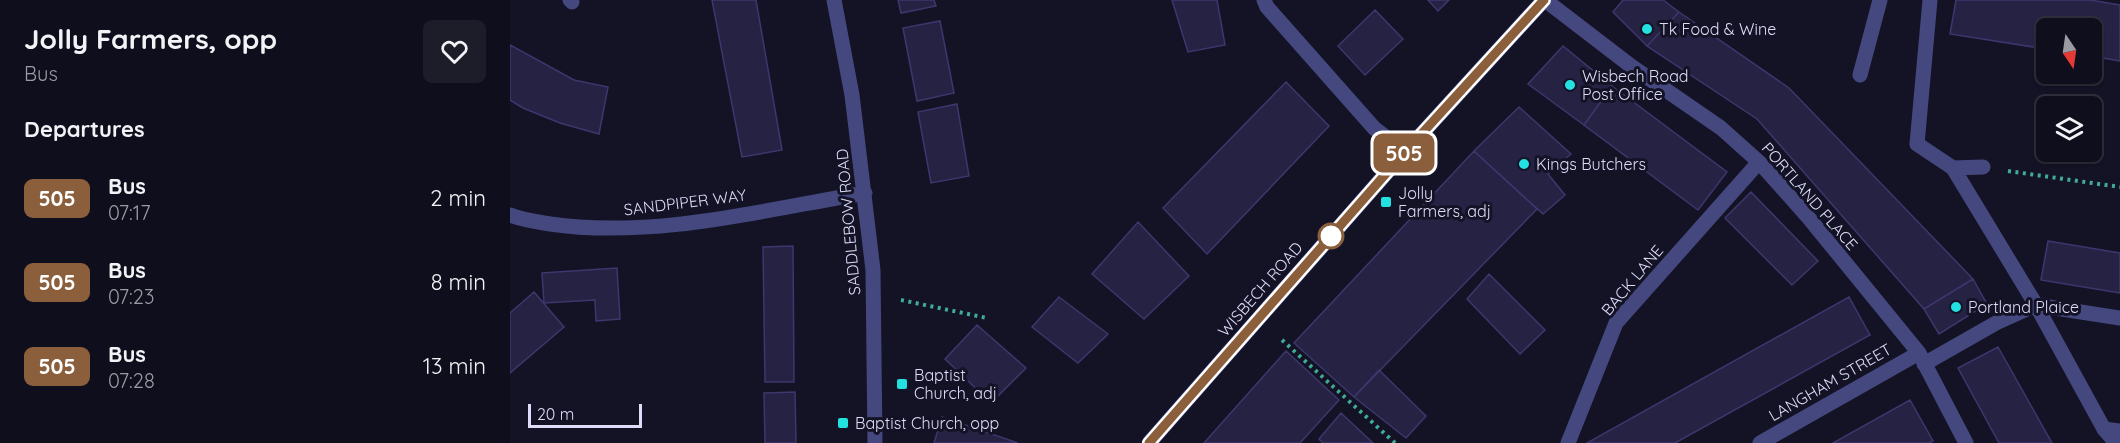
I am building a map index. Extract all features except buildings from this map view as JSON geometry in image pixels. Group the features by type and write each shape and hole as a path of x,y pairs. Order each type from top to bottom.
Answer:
{"street":[{"name":"SADDLEBOW ROAD","path":"834,0 852,95 873,270 875,443"},
{"path":"1264,0 1267,7 1374,128 1405,152"},
{"name":"WISBECH ROAD","path":"1149,443 1405,152 1544,0"},
{"name":"PORTLAND PLACE","path":"1544,0 1631,66 1721,128 1759,162 1808,217 1922,359 1966,443"},
{"path":"1860,75 1880,0"},
{"path":"1930,0 1917,144 1953,168 2036,305 2104,429 2116,443"},
{"name":"BACK LANE","path":"1568,443 1616,323 1759,162"},
{"path":"1953,168 1983,167"},
{"name":"SANDPIPER WAY","path":"510,216 584,229 633,227 699,221 865,193"},
{"path":"2036,305 2120,318"},
{"name":"LANGHAM STREET","path":"1760,443 1922,359 2036,305"},
{"path":"2104,429 2120,431"}],"path":[{"path":"1983,167 2120,187"},
{"path":"894,298 987,318"},
{"path":"1282,340 1395,443"}],"bus line":[{"name":"505","path":"1149,443 1405,152 1544,0"}],"place":[{"name":"Tk Food & Wine","path":"1647,29"},
{"name":"Wisbech Road Post Office","path":"1570,85"},
{"name":"Kings Butchers","path":"1524,164"},
{"name":"Jolly Farmers, adj","path":"1386,202"},
{"name":"Portland Plaice","path":"1956,307"},
{"name":"Baptist Church, adj","path":"902,384"},
{"name":"Baptist Church, opp","path":"843,423"}]}
